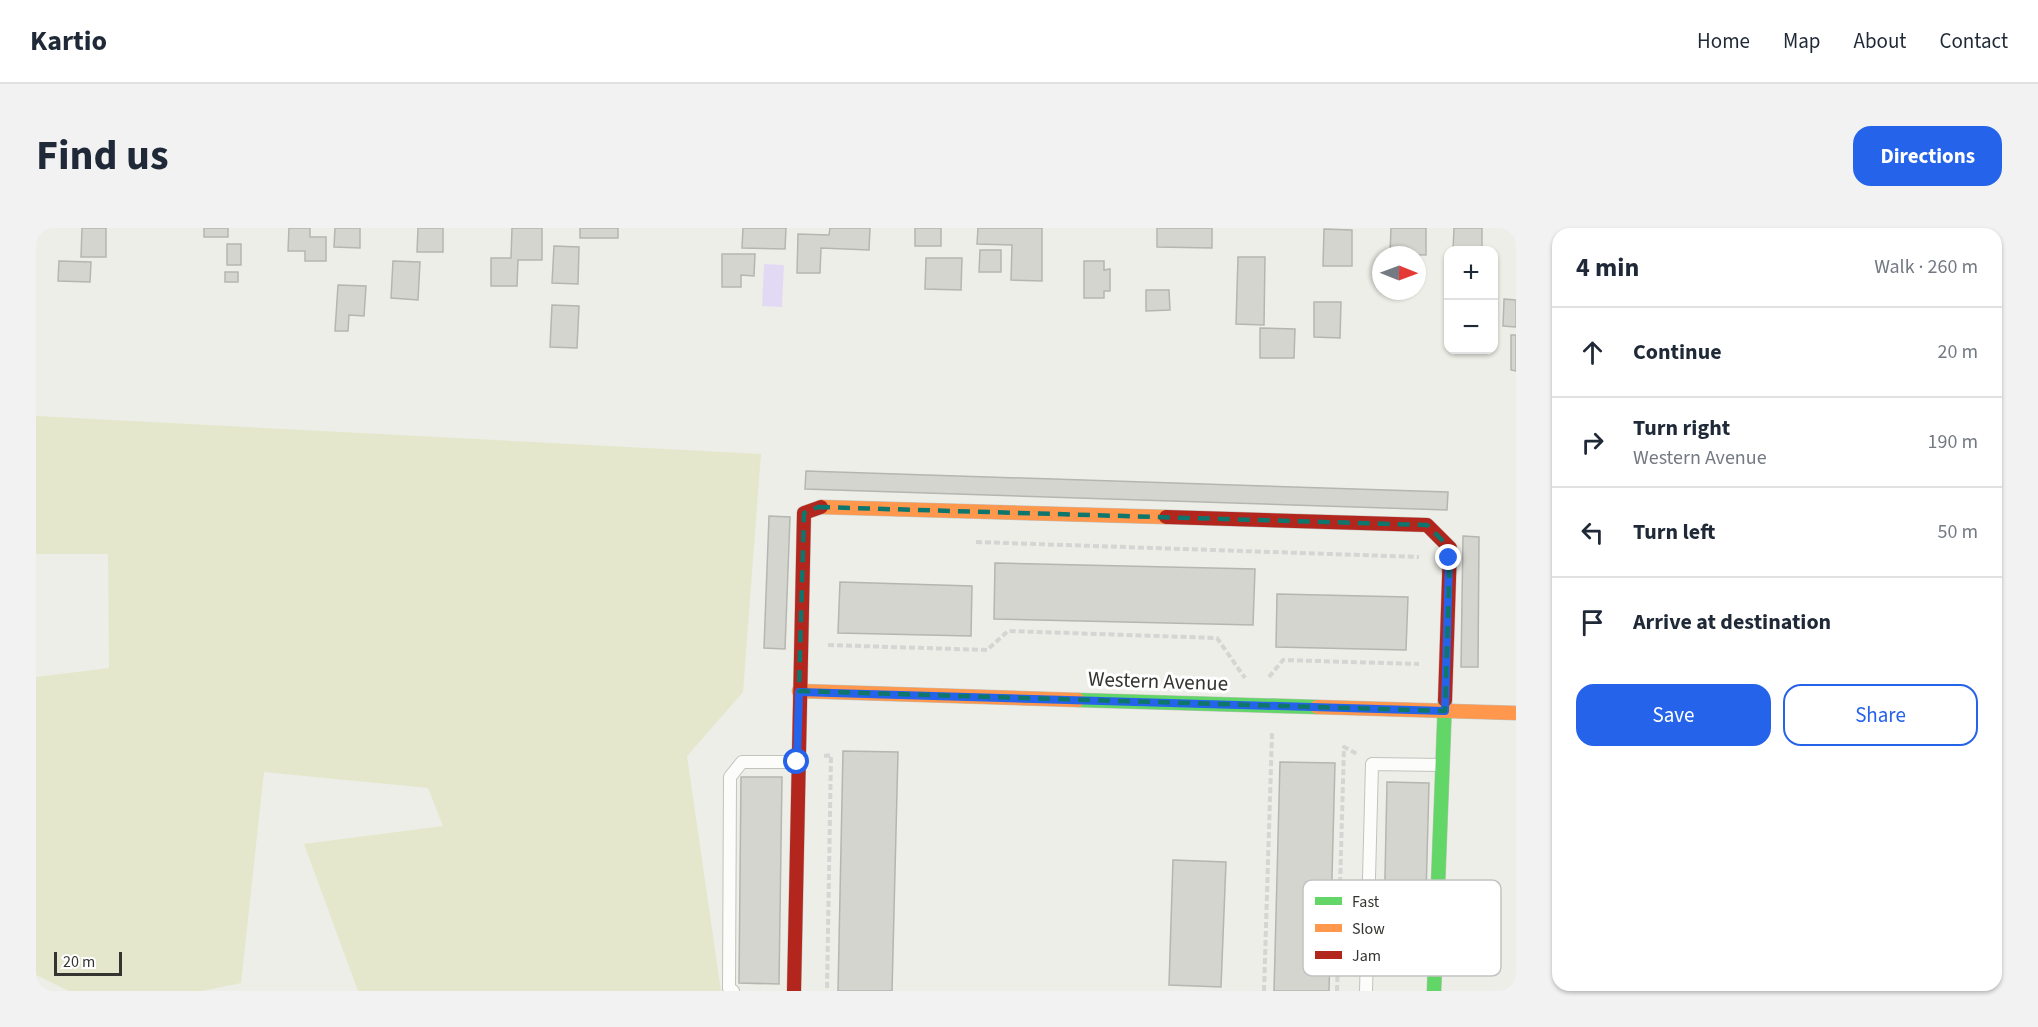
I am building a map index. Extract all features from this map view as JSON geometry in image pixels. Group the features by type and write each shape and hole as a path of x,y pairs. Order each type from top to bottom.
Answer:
{"street":[{"path":"794,991 804,513 818,507 1426,525 1450,548 1438,880"},
{"name":"Western Avenue","path":"799,692 1516,713"},
{"path":"1434,991 1435,976"}],"lane":[{"path":"733,991 729,988 730,777 742,762 797,762"},
{"path":"1369,880 1372,764 1442,765"},
{"path":"1366,976 1366,991"}],"path":[{"path":"971,542 1449,558"},
{"path":"1267,680 1283,660 1446,665"},
{"path":"1340,880 1344,747 1372,764"},
{"path":"797,762 831,755 828,991"},
{"path":"1337,976 1337,991"}],"highlighted area":[{"path":"818,507 1427,525 1450,548 1445,711 799,691 804,513"}],"green space":[{"path":"36,416 761,454 743,692 687,756 721,991 358,991 304,844 443,826 428,788 264,772 241,983 202,991 69,991 36,975 36,677 109,668 108,554 36,554"}],"shaded area":[{"path":"764,264 784,265 782,307 762,306"}],"building":[{"path":"82,228 106,228 106,257 81,257"},
{"path":"204,228 228,228 228,237 204,237"},
{"path":"289,228 310,228 310,237 326,237 326,261 305,261 305,251 288,251"},
{"path":"335,228 360,228 360,248 334,247"},
{"path":"418,228 443,228 443,252 417,252"},
{"path":"512,228 542,228 542,260 518,260 517,286 491,286 491,258 511,258"},
{"path":"580,228 618,228 618,238 580,238"},
{"path":"743,228 786,228 785,249 742,248"},
{"path":"830,228 870,228 869,250 821,248 820,273 797,273 798,234 829,235"},
{"path":"915,228 941,228 941,246 915,246"},
{"path":"978,228 1042,228 1042,281 1011,280 1012,245 977,244"},
{"path":"1157,228 1212,228 1212,248 1157,247"},
{"path":"1391,228 1426,228 1426,246 1390,246"},
{"path":"1454,228 1482,228 1482,246 1453,246"},
{"path":"1324,229 1352,230 1352,266 1323,266"},
{"path":"227,244 241,244 241,265 227,265"},
{"path":"554,246 579,247 578,284 552,283"},
{"path":"980,250 1001,250 1001,272 979,272"},
{"path":"722,254 755,254 754,276 741,275 741,287 722,287"},
{"path":"1238,257 1265,257 1264,325 1236,324"},
{"path":"926,258 962,258 961,290 925,289"},
{"path":"59,261 91,262 90,282 58,281"},
{"path":"393,261 420,262 418,300 391,298"},
{"path":"1084,261 1104,261 1104,270 1110,269 1110,291 1104,291 1104,298 1084,298"},
{"path":"225,272 238,272 238,282 225,282"},
{"path":"338,285 366,286 364,316 349,315 348,331 335,331"},
{"path":"1146,290 1169,290 1170,310 1146,311"},
{"path":"1504,299 1516,300 1516,327 1503,326"},
{"path":"1314,302 1341,302 1340,338 1314,337"},
{"path":"552,305 579,306 577,348 550,347"},
{"path":"1260,328 1295,329 1294,358 1260,358"},
{"path":"1511,335 1516,335 1516,371 1511,370"},
{"path":"806,471 1448,492 1447,510 805,489"},
{"path":"769,516 790,517 785,649 764,648"},
{"path":"1463,536 1479,537 1478,667 1461,667"},
{"path":"995,563 1255,569 1253,625 994,619"},
{"path":"840,582 972,586 971,636 838,633"},
{"path":"1277,594 1408,597 1406,650 1276,647"},
{"path":"843,751 898,752 892,991 838,991"},
{"path":"1280,762 1335,763 1332,880 1303,880 1303,976 1329,976 1329,991 1274,991"},
{"path":"741,777 782,777 779,984 739,983"},
{"path":"1387,782 1429,783 1426,880 1385,880"},
{"path":"1173,860 1226,862 1221,987 1169,985"}],"traffic: fast":[{"path":"1078,700 1317,707"},
{"path":"1438,880 1445,700"},
{"path":"1434,991 1435,976"}],"traffic: slow":[{"path":"821,507 1166,517"},
{"path":"799,691 1078,700"},
{"path":"1317,707 1516,713"}],"traffic: jam":[{"path":"794,991 804,513 821,507"},
{"path":"1166,517 1427,525 1450,548 1445,700"}],"route":[{"path":"797,762 799,692 1445,711 1449,558"}]}
